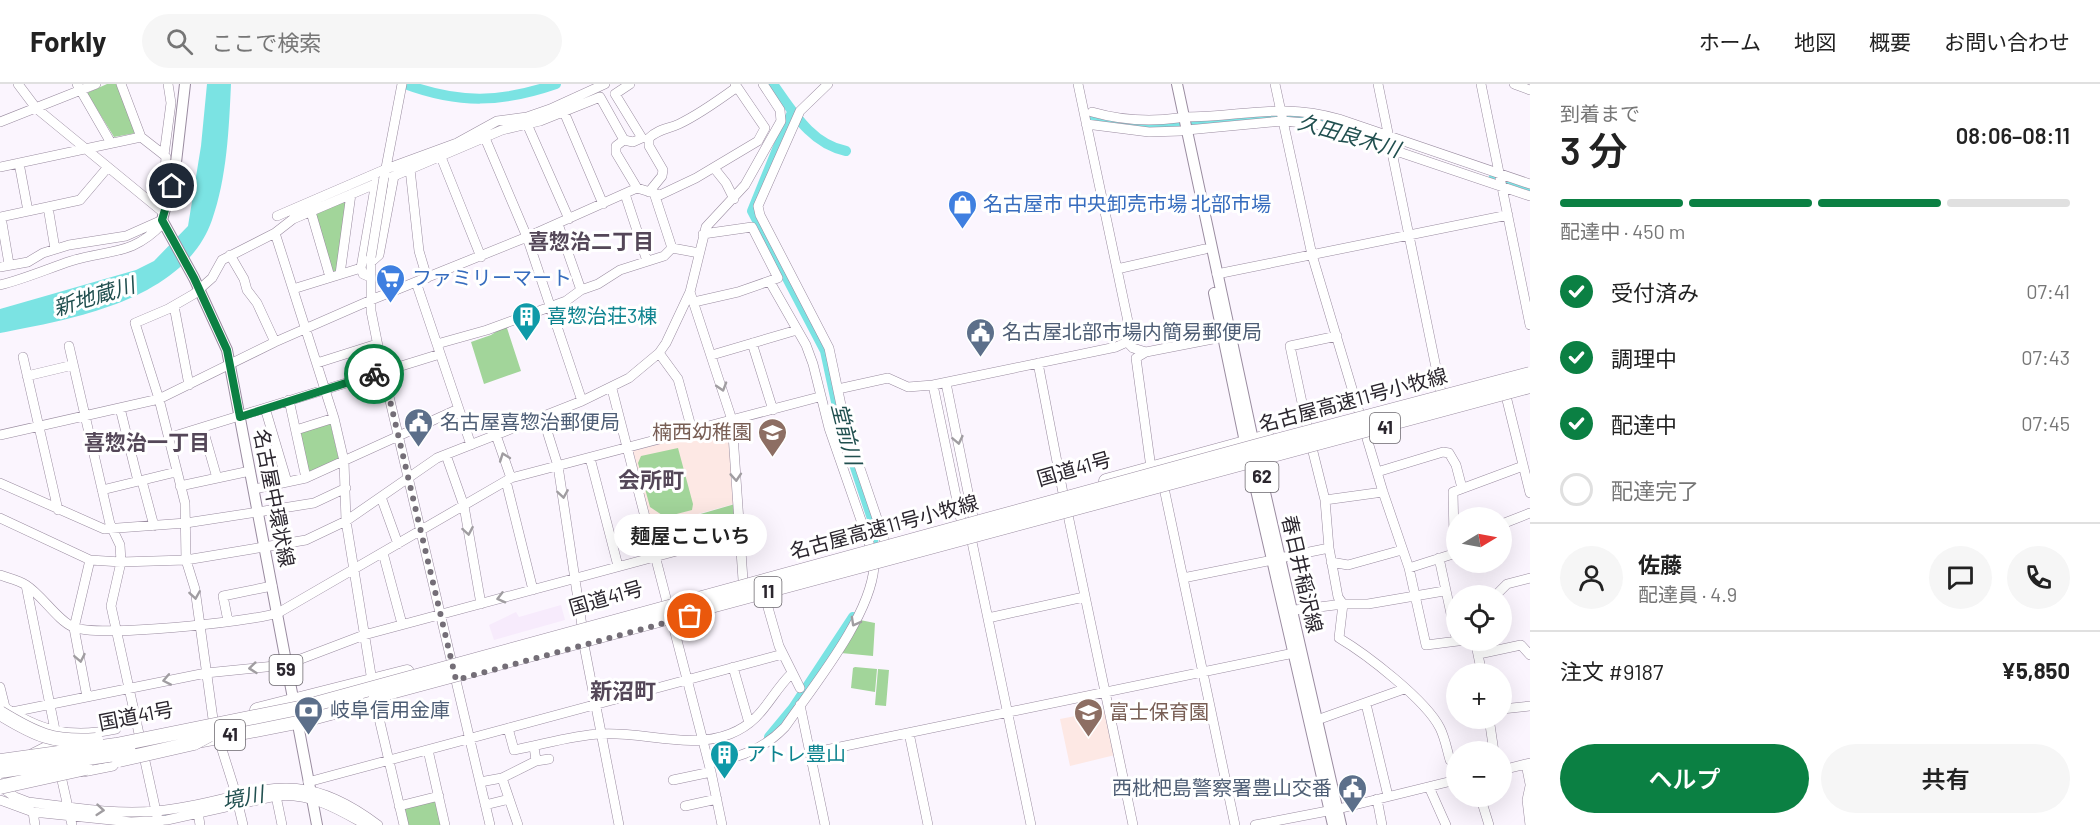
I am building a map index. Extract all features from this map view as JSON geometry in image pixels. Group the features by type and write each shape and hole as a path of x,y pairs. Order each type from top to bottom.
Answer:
{"highway":[{"name":"国道41号","path":"0,759 140,738 292,702 582,626 1249,441 1530,369"},
{"name":"名古屋高速11号小牧線","path":"0,759 116,745 304,706 1200,461 1530,374"},
{"name":"国道41号","path":"1,786 81,764 143,753 214,736 297,722 972,542 1530,388"},
{"name":"名古屋高速11号小牧線","path":"0,771 117,754 214,736 429,684 1270,454 1530,388"},
{"path":"728,603 733,597 1113,492 1166,479 1173,482 1234,465 1250,465"},
{"path":"414,676 426,678 730,594 734,586 806,567 877,544"},
{"path":"4,709 35,734 62,741 109,738 199,724 232,722"},
{"path":"1,786 194,743 214,736"}],"main road":[{"path":"165,221 179,143 185,84"},
{"name":"春日井稲沢線","path":"1170,84 1182,124 1217,274 1249,441 1250,465 1317,720 1334,810 1333,825"},
{"name":"春日井稲沢線","path":"1177,84 1205,249 1223,337 1249,441"},
{"name":"名古屋中環状線","path":"165,221 227,350 317,825"},
{"name":"春日井稲沢線","path":"1288,610 1294,653 1334,810 1341,825"}],"street":[{"path":"18,84 36,108 84,149 108,166 165,221"},
{"path":"0,122 79,87 96,84"},
{"path":"121,84 141,137 164,155"},
{"path":"168,84 171,103 164,155 166,157 163,197 169,201"},
{"path":"402,84 371,259 371,300 383,371 490,825"},
{"path":"277,216 385,175 458,143 497,121 537,114 605,84"},
{"path":"213,719 198,626 195,589 186,560 186,523 180,486 159,399 135,323 174,306 199,290 212,278 222,260 275,233 293,219 351,194 385,175 441,158 502,130 564,112 600,97 624,140 633,142 642,138 615,94 630,84"},
{"path":"763,84 782,115 778,146 758,206 760,215 829,348 877,544"},
{"path":"0,518 90,560 121,562 186,560 306,540 346,521 446,455 612,389 659,352 678,322 690,292 703,234 711,221 734,199 778,146 794,125 800,111 828,84"},
{"path":"838,389 888,378 908,387 946,383 1116,347 1127,342 1130,332 1078,84"},
{"path":"1275,84 1312,255 1361,412 1383,492 1409,568 1426,645 1446,642"},
{"path":"1378,84 1441,392"},
{"path":"1481,84 1530,325"},
{"path":"1514,84 1530,90"},
{"path":"651,193 662,176 663,170 649,146 649,138 655,132 679,124 702,111 736,86 778,146"},
{"path":"79,87 111,143"},
{"path":"1086,124 1149,132 1182,124 1280,109 1325,115 1530,184"},
{"path":"564,112 603,204"},
{"path":"1092,112 1114,118 1160,120 1182,124 1282,121 1316,124 1530,196"},
{"path":"526,124 569,219"},
{"path":"624,140 616,146 616,153 637,188 660,195 714,168 758,141 765,128"},
{"path":"0,167 141,137"},
{"path":"485,138 527,237 582,401"},
{"path":"441,158 481,257"},
{"path":"19,163 28,211"},
{"path":"108,166 80,201 0,217 4,265 28,262 55,249 126,236 165,221"},
{"path":"714,168 726,183 734,199"},
{"path":"410,169 418,251 427,278"},
{"path":"370,277 363,274 361,268 385,175"},
{"path":"0,435 159,399 306,328 481,257 637,188"},
{"path":"651,193 672,248"},
{"path":"335,275 351,194"},
{"path":"625,194 647,261"},
{"path":"48,207 55,249"},
{"path":"310,212 335,275"},
{"path":"1217,274 1508,215"},
{"path":"0,285 70,261 122,251 144,241 165,221"},
{"path":"558,224 581,290"},
{"path":"694,302 778,278 752,227 703,234"},
{"path":"275,233 334,418 344,460 346,521 372,681"},
{"path":"672,248 699,253"},
{"path":"168,438 383,371 566,301 581,290 598,285 620,270 664,256 672,248"},
{"path":"1117,269 1205,249"},
{"path":"230,255 244,279 247,290 257,303 275,342"},
{"path":"293,289 361,268"},
{"path":"416,282 471,445"},
{"path":"770,282 813,364 819,397 846,482 877,544"},
{"path":"690,292 732,420 743,580"},
{"path":"174,306 189,385"},
{"path":"712,355 796,330"},
{"path":"1307,426 1290,346 1337,336"},
{"path":"1151,468 1136,358 1146,352 1223,337"},
{"path":"1127,342 1133,348 1146,352"},
{"path":"752,343 773,410"},
{"path":"317,363 377,344"},
{"path":"69,346 110,524 120,545 121,562 111,606 157,818"},
{"path":"659,352 678,379 692,430"},
{"path":"22,357 58,510"},
{"path":"1038,363 1063,492"},
{"path":"27,376 73,365"},
{"path":"946,383 967,518"},
{"path":"933,385 967,518 1031,825"},
{"path":"612,389 667,602"},
{"path":"1506,396 1526,469 1530,493"},
{"path":"0,575 26,585 74,628 117,630 198,626 278,613 353,567 383,553 509,480 819,397"},
{"path":"290,400 306,478"},
{"path":"120,408 154,526"},
{"path":"265,408 287,482"},
{"path":"254,489 306,478 458,409"},
{"path":"543,417 558,466 582,626"},
{"path":"296,430 334,418"},
{"path":"202,429 217,478"},
{"path":"496,435 509,480 533,590"},
{"path":"1312,448 1325,500 1331,562 1338,597 1342,604 1339,638 1354,646 1430,714 1440,729 1446,748"},
{"path":"1377,472 1443,452 1449,453 1454,459 1462,488"},
{"path":"446,455 464,506 481,604"},
{"path":"590,458 618,566"},
{"path":"1454,507 1453,492 1526,469"},
{"path":"180,486 250,471"},
{"path":"102,490 176,472"},
{"path":"0,483 95,527 113,528 186,523 314,503 345,488"},
{"path":"1164,488 1235,825"},
{"path":"1325,500 1383,492"},
{"path":"381,497 398,544"},
{"path":"1512,520 1530,513"},
{"path":"1068,515 1133,825"},
{"path":"4,709 87,697 206,673 285,665 364,635 402,624 740,534"},
{"path":"1183,578 1329,548"},
{"path":"1331,562 1348,565 1402,550"},
{"path":"383,553 402,624"},
{"path":"1409,568 1446,556"},
{"path":"1439,558 1446,595"},
{"path":"87,697 74,628 90,560"},
{"path":"673,780 739,758 771,741 786,727 856,621 873,582 870,569"},
{"path":"1506,585 1530,578"},
{"path":"26,585 55,731 53,742 33,753"},
{"path":"228,621 223,596 272,586"},
{"path":"1288,610 1342,604 1368,604 1444,591"},
{"path":"765,597 783,654 800,688"},
{"path":"988,618 1084,597"},
{"path":"672,621 710,768 722,825"},
{"path":"584,645 620,825"},
{"path":"1512,645 1521,645 1530,655"},
{"path":"1478,651 1480,663"},
{"path":"1479,654 1486,651"},
{"path":"811,753 1294,653"},
{"path":"1,786 15,797 70,816 136,813 157,818 237,799 310,792 389,761 783,654"},
{"path":"733,667 749,723"},
{"path":"508,728 514,750 601,734 702,740 729,735 766,709 791,674"},
{"path":"0,687 4,709"},
{"path":"1317,720 1404,689"},
{"path":"375,701 404,825"},
{"path":"1366,704 1388,796"},
{"path":"800,705 825,825"},
{"path":"1512,709 1530,706"},
{"path":"4,709 32,724 55,731 73,733 116,729"},
{"path":"909,733 928,825"},
{"path":"214,736 237,799 243,825"},
{"path":"534,746 536,761"},
{"path":"428,750 445,825"},
{"path":"1,786 112,766 120,757"},
{"path":"480,782 502,778 536,761 549,759"},
{"path":"1512,767 1528,763 1530,785 1527,800 1530,825"},
{"path":"65,775 81,764"},
{"path":"65,775 70,816"},
{"path":"502,778 518,825"},
{"path":"1255,825 1334,810 1446,783"},
{"path":"0,800 33,812 111,823 198,812 279,786 310,792 351,808 378,825"},
{"path":"1430,787 1446,825"},
{"path":"310,792 366,825"},
{"path":"276,796 282,825"},
{"path":"399,806 439,796"},
{"path":"485,805 509,799"},
{"path":"685,806 717,799"},
{"path":"1377,799 1382,825"},
{"path":"1483,807 1489,825"},
{"path":"33,812 35,825"},
{"path":"198,812 201,825"}],"shaded area":[{"path":"726,426 730,429 734,504 651,527 633,451"},
{"path":"561,605 565,620 494,640 489,625 516,612 519,617"},
{"name":"富士保育園","path":"1106,710 1115,755 1070,766 1060,719"}],"green space":[{"path":"107,84 117,84 136,133 114,137 87,93"},
{"path":"348,197 338,271 335,273 332,272 314,213"},
{"path":"506,325 521,371 484,384 471,342 491,335"},
{"path":"330,421 339,460 308,472 300,433"},
{"path":"678,448 693,504 692,510 665,517 650,507 638,463 641,456"},
{"path":"735,504 736,529 657,550 652,528"},
{"path":"860,620 875,623 873,656 841,653"},
{"path":"855,667 877,669 875,692 851,688"},
{"path":"878,669 889,670 886,706 875,705"},
{"path":"438,797 445,825 404,825 400,806"}],"water":[{"name":"新地蔵川","path":"207,84 231,84 221,187 212,220 198,247 177,269 152,287 123,301 60,321 0,333 0,309 136,270 154,261 188,226 201,146"}],"waterway":[{"path":"405,84 444,95 480,99 517,95 556,84"},
{"name":"久田良木川","path":"773,84 796,116 813,134 823,142 846,151"},
{"name":"堂前川","path":"792,112 752,211 825,351 836,402"},
{"name":"久田良木川","path":"1092,118 1144,126 1277,118 1319,122"},
{"name":"久田良木川","path":"1493,179 1530,191"},
{"name":"堂前川","path":"847,443 875,528 871,557"},
{"name":"堂前川","path":"769,737 793,708 853,617"},
{"name":"境川","path":"113,815 150,817 190,810"}],"way so far":[{"path":"374,374 383,371 456,680 690,616"}],"place":[{"name":"名古屋市 中央卸売市場 北部市場","path":"962,230"},
{"name":"ファミリーマート","path":"391,304"},
{"name":"喜惣治荘3棟","path":"526,342"},
{"name":"名古屋北部市場内簡易郵便局","path":"981,358"},
{"name":"名古屋喜惣治郵便局","path":"419,448"},
{"name":"楠西幼稚園","path":"773,458"},
{"name":"麺屋ここいち","path":"690,616"},
{"name":"岐阜信用金庫","path":"309,736"},
{"name":"富士保育園","path":"1088,738"},
{"name":"アトレ豊山","path":"725,780"},
{"name":"西枇杷島警察署豊山交番","path":"1353,814"}],"district":[{"name":"喜惣治二丁目","path":"591,242"},
{"name":"喜惣治一丁目","path":"147,443"},
{"name":"会所町","path":"651,480"},
{"name":"新沼町","path":"623,691"}],"route":[{"path":"172,186 162,220 194,278 227,350 240,417 374,374"}]}
